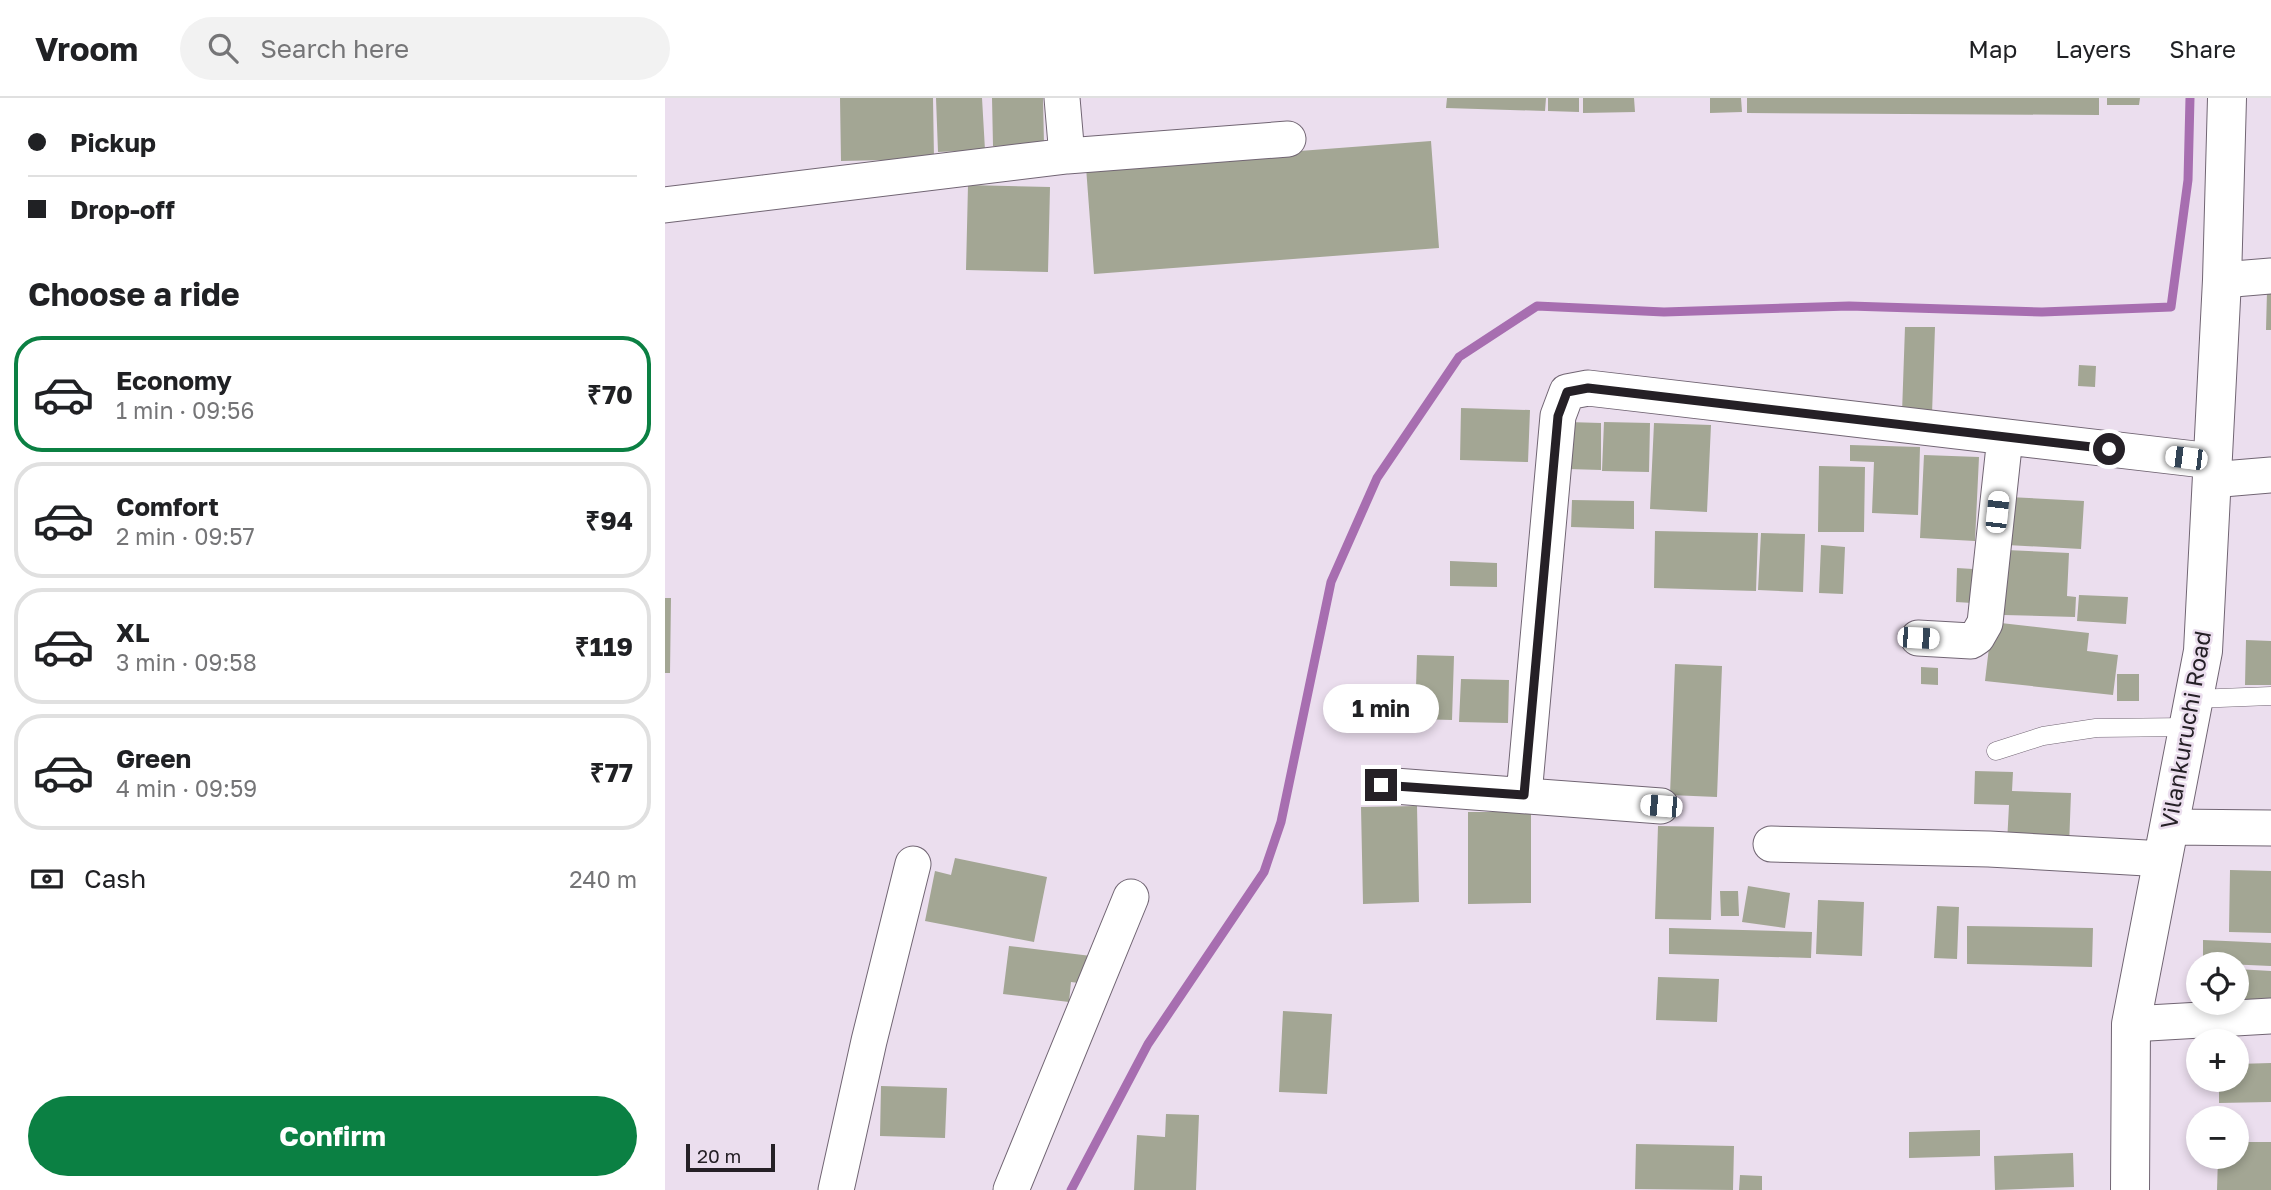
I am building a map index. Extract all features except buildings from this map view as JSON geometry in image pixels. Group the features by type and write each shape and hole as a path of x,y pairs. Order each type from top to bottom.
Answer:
{"main road":[{"name":"Vilankuruchi Road","path":"2130,1190 2131,1024 2203,651 2222,280 2227,98"}],"street":[{"path":"1062,98 1067,156"},
{"path":"665,205 1067,156 1288,139"},
{"path":"2222,280 2271,276"},
{"path":"1524,795 1558,416 1567,392 1588,388 2005,437 2211,471 2271,475"},
{"path":"1918,638 1971,641 1977,637 1985,623 2005,437"},
{"path":"1381,785 1661,806"},
{"path":"1771,844 1989,849 2167,843 2271,828"},
{"path":"836,1190 869,1041 913,864"},
{"path":"1011,1190 1131,897"},
{"path":"2131,1024 2271,1016"}],"lane":[{"path":"1996,751 2043,736 2191,713 2271,696"}],"waterway":[{"path":"1071,1190 1148,1044 1264,872 1281,822 1331,582 1377,478 1459,357 1537,306 1664,312 1849,306 2042,312 2171,307 2188,180 2190,98"}],"route":[{"path":"1381,785 1524,795 1558,416 1567,392 1588,388 2109,449"}]}
